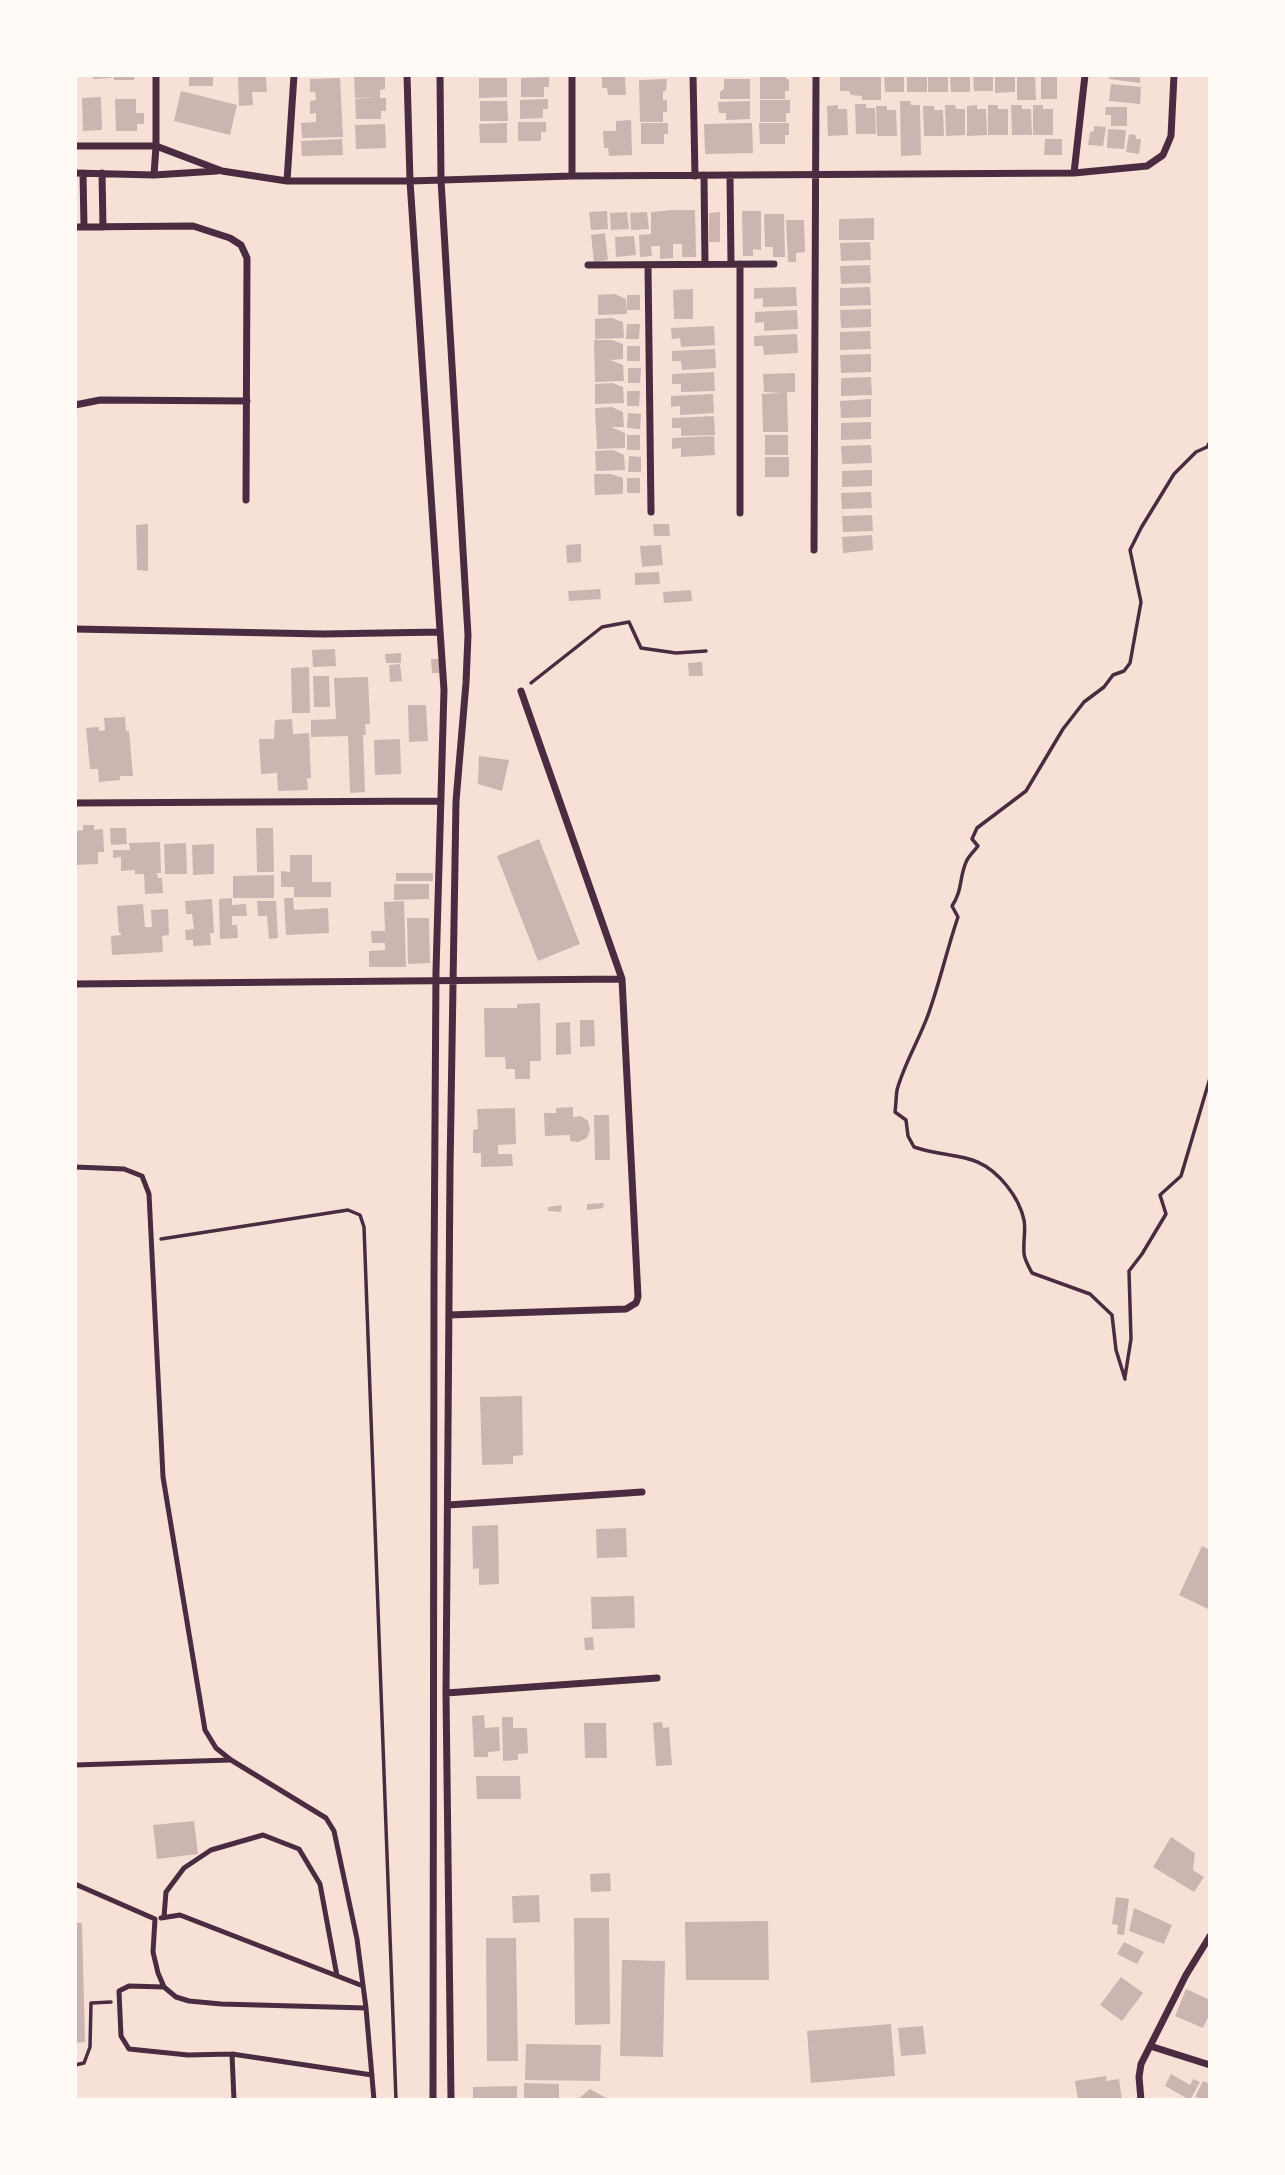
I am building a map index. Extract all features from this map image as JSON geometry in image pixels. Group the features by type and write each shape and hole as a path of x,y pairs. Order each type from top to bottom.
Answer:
{"street":[{"path":"154,175 156,75"},
{"path":"287,181 294,75"},
{"path":"407,75 410,181 444,691 436,981 433,2100"},
{"path":"440,75 441,180 468,635 456,801 449,1315 446,1693 451,2100"},
{"path":"572,75 572,176"},
{"path":"693,75 695,176"},
{"path":"814,550 816,75"},
{"path":"1074,173 1085,75"},
{"path":"75,146 156,146 222,170 287,181 410,181 572,176 1074,173 1147,166 1163,155 1171,136 1174,75"},
{"path":"84,227 79,173 154,175 222,170"},
{"path":"102,173 103,227"},
{"path":"704,175 705,264"},
{"path":"730,175 731,264"},
{"path":"75,227 192,226 230,238 241,245 247,258 246,500"},
{"path":"740,264 740,513"},
{"path":"588,265 774,264"},
{"path":"648,265 650,512"},
{"path":"75,405 100,400 247,401"},
{"path":"75,629 323,634 440,632"},
{"path":"449,1315 626,1309 635,1303 638,1289 622,979 521,691"},
{"path":"75,803 441,801"},
{"path":"75,984 622,979"},
{"path":"448,1505 642,1492"},
{"path":"446,1693 657,1678"},
{"path":"1141,2100 1141,2064 1186,1975 1210,1936"},
{"path":"1150,2046 1210,2065"}],"lane":[{"path":"75,1167 124,1169 142,1176 149,1194 163,1477 205,1730 216,1748 326,1818 331,1824 357,1939 374,2100"},
{"path":"75,1765 231,1759"},
{"path":"164,1917 166,1892 184,1868 211,1850 263,1835 299,1849 320,1884 337,1976"},
{"path":"75,1884 155,1919 180,1915 363,1986"},
{"path":"155,1919 153,1952 164,1987 176,1997 189,2001 246,2005 366,2008"},
{"path":"164,1987 129,1986 119,1991 121,2036 129,2049 188,2055 232,2054 372,2075"},
{"path":"232,2054 234,2100"}],"path":[{"path":"1210,442 1174,474 1130,550 1142,602 1130,663 1125,671 1113,675 1104,687 1084,702 1063,729 1026,791 977,828 972,839 978,846 967,860 960,894 952,906 958,917 948,944 949,951 927,1018 898,1090 895,1112 906,1120 908,1136 914,1147 977,1160 993,1170 1007,1186 1018,1202 1024,1219 1024,1255 1032,1273 1090,1294 1112,1315 1116,1350 1125,1379 1131,1339 1129,1271 1166,1214 1160,1195 1181,1176 1210,1078"},
{"path":"521,691 602,627 629,622 641,648 676,653 706,651"},
{"path":"152,1241 348,1210 360,1216 365,1227 396,2100"},
{"path":"75,2065 83,2063 90,2047 91,2003 120,2001"}],"building":[{"path":"93,75 111,75 111,78 93,79"},
{"path":"114,75 134,75 134,80 114,80"},
{"path":"189,75 213,75 213,86 189,86"},
{"path":"238,75 266,77 267,92 252,92 253,105 239,106"},
{"path":"354,75 385,76 385,89 380,90 380,98 386,98 386,111 381,111 381,119 356,119 355,99 376,97 355,98"},
{"path":"760,75 786,75 786,79 789,79 789,91 785,91 785,99 760,99"},
{"path":"840,75 881,75 881,100 862,100 862,96 840,91"},
{"path":"884,75 904,75 904,92 885,92"},
{"path":"907,75 927,75 927,92 907,92"},
{"path":"928,75 948,75 948,92 928,92"},
{"path":"950,75 970,75 970,92 951,92"},
{"path":"973,75 993,75 993,91 974,91"},
{"path":"995,75 1015,75 1015,92 995,93"},
{"path":"1017,75 1035,75 1036,100 1017,100"},
{"path":"1041,75 1057,75 1057,99 1041,99"},
{"path":"1109,75 1140,75 1140,83 1109,79"},
{"path":"602,76 625,76 626,95 608,95 607,88 602,88"},
{"path":"549,77 549,87 544,87 544,97 521,97 521,78"},
{"path":"340,78 343,137 302,138 301,123 316,122 316,113 310,114 310,101 316,100 315,92 310,92 310,79"},
{"path":"479,78 507,78 507,97 479,98"},
{"path":"667,79 663,100 667,100 667,112 663,112 663,122 640,122 639,80"},
{"path":"724,79 750,79 750,99 720,99"},
{"path":"1111,84 1141,87 1140,104 1109,101"},
{"path":"181,91 237,105 230,135 174,121"},
{"path":"101,97 102,130 83,131 82,98"},
{"path":"115,99 136,99 136,113 144,113 144,124 137,124 137,131 116,131"},
{"path":"548,99 548,109 543,109 543,118 520,119 520,100"},
{"path":"760,100 790,100 790,113 786,113 786,122 760,122"},
{"path":"480,101 507,101 508,121 480,121"},
{"path":"750,101 750,119 726,120 726,113 719,113 718,102"},
{"path":"900,101 920,105 921,155 901,156"},
{"path":"855,104 866,104 866,108 875,108 876,134 856,134"},
{"path":"838,105 838,109 847,109 848,135 828,136 827,106"},
{"path":"945,105 965,109 965,135 946,136"},
{"path":"977,105 977,109 986,109 987,135 967,136 967,106"},
{"path":"988,105 1008,109 1008,135 988,135"},
{"path":"1011,105 1022,105 1022,109 1031,109 1032,135 1012,135"},
{"path":"1033,105 1053,109 1053,135 1033,135"},
{"path":"876,106 887,106 887,110 896,110 897,136 877,136"},
{"path":"923,106 934,106 934,110 943,110 944,136 924,136"},
{"path":"1106,107 1127,107 1127,126 1111,126 1111,115 1105,115"},
{"path":"631,120 632,155 609,156 608,148 604,148 603,131 616,131 616,121"},
{"path":"518,122 546,122 546,132 541,132 541,141 518,141"},
{"path":"507,123 507,143 480,143 479,124"},
{"path":"641,123 668,123 664,144 641,144"},
{"path":"752,123 753,153 705,154 704,124"},
{"path":"759,123 789,123 789,135 785,135 785,144 760,144"},
{"path":"385,124 386,148 356,149 355,125"},
{"path":"1094,126 1106,127 1103,146 1088,145"},
{"path":"1108,129 1126,130 1124,149 1107,148"},
{"path":"1129,134 1141,139 1139,154 1126,152"},
{"path":"342,139 343,155 302,156 301,141"},
{"path":"1045,139 1062,139 1062,155 1044,155"},
{"path":"695,210 696,257 682,257 682,244 673,244 673,258 660,259 660,246 651,246 652,256 640,257 639,235 651,234 651,212"},
{"path":"607,211 608,229 591,230 589,212"},
{"path":"742,211 761,211 761,250 753,249 753,256 743,256"},
{"path":"627,212 629,229 611,230 610,213"},
{"path":"647,212 649,229 631,230 630,213"},
{"path":"720,212 720,242 709,242 709,213"},
{"path":"764,214 784,214 785,257 773,257 773,247 765,247"},
{"path":"874,218 874,240 839,240 839,219"},
{"path":"786,220 804,220 805,252 796,253 796,262 788,262"},
{"path":"605,233 608,260 594,262 591,235"},
{"path":"634,236 636,255 616,257 615,237"},
{"path":"870,242 871,260 841,261 840,243"},
{"path":"870,265 871,283 841,284 840,266"},
{"path":"796,287 797,306 763,307 763,298 754,299 754,288"},
{"path":"870,287 871,305 840,306 840,288"},
{"path":"693,289 693,319 674,319 673,290"},
{"path":"615,294 626,299 627,314 598,315 598,295"},
{"path":"627,295 640,295 640,310 627,310"},
{"path":"871,309 871,327 841,328 840,310"},
{"path":"797,310 798,329 764,331 764,322 755,323 755,312"},
{"path":"612,318 623,322 624,338 595,339 595,319"},
{"path":"627,324 640,324 639,339 626,339"},
{"path":"714,326 715,345 681,347 680,338 672,339 671,328"},
{"path":"870,331 871,349 840,350 840,332"},
{"path":"797,334 798,353 764,355 763,346 754,346 754,336"},
{"path":"594,340 612,340 623,344 623,359 610,360 623,365 624,381 595,382"},
{"path":"627,346 640,346 640,361 627,361"},
{"path":"715,349 716,368 682,370 681,361 672,361 672,351"},
{"path":"871,354 871,372 841,373 840,355"},
{"path":"628,368 641,368 640,383 628,383"},
{"path":"714,372 715,391 681,392 681,384 672,384 672,374"},
{"path":"795,373 795,392 787,392 788,432 763,432 762,394 783,393 764,392 763,374"},
{"path":"871,377 872,395 841,396 841,378"},
{"path":"612,383 623,387 624,403 595,404 595,384"},
{"path":"627,391 640,391 639,406 627,406"},
{"path":"713,394 714,413 680,415 680,406 671,407 671,396"},
{"path":"871,399 871,417 841,418 840,401"},
{"path":"612,407 623,412 624,427 611,427 625,433 625,448 597,449 595,408"},
{"path":"628,413 641,414 640,429 627,428"},
{"path":"714,416 715,435 681,436 681,428 672,428 672,418"},
{"path":"871,422 871,439 841,440 841,423"},
{"path":"627,435 640,435 640,450 627,450"},
{"path":"765,435 788,435 788,455 765,455"},
{"path":"714,436 715,455 681,457 681,448 672,449 672,438"},
{"path":"871,445 872,463 842,464 841,446"},
{"path":"613,450 624,455 625,470 596,471 595,451"},
{"path":"629,456 641,457 641,472 628,472"},
{"path":"765,457 789,457 789,477 765,477"},
{"path":"872,470 872,486 842,487 842,471"},
{"path":"594,474 611,474 623,478 623,494 595,495"},
{"path":"627,478 640,478 640,493 627,493"},
{"path":"871,492 872,508 842,509 841,493"},
{"path":"872,515 873,531 843,532 842,516"},
{"path":"148,524 148,571 137,570 136,525"},
{"path":"653,524 669,524 670,536 654,536"},
{"path":"872,535 873,550 843,553 842,537"},
{"path":"581,544 581,562 567,563 566,545"},
{"path":"661,545 663,565 642,567 640,546"},
{"path":"659,572 660,584 635,585 635,573"},
{"path":"600,589 601,599 569,601 568,591"},
{"path":"691,590 692,601 664,603 663,592"},
{"path":"335,649 336,666 313,667 312,650"},
{"path":"401,653 401,663 386,663 385,654"},
{"path":"431,659 439,659 439,673 432,673"},
{"path":"702,662 703,676 689,676 688,663"},
{"path":"400,664 402,681 390,682 389,665"},
{"path":"309,667 310,713 292,713 291,668"},
{"path":"313,676 329,676 330,707 314,707"},
{"path":"368,677 370,724 365,724 366,735 363,735 365,792 350,793 348,736 311,737 311,720 336,719 334,678"},
{"path":"408,705 426,705 428,741 409,742"},
{"path":"125,717 133,776 120,776 120,780 99,782 98,769 90,769 86,728 99,727 99,731 105,730 104,718"},
{"path":"292,719 293,734 309,733 311,778 307,778 308,790 278,791 277,773 261,774 259,739 274,739 275,720"},
{"path":"400,739 401,774 375,775 374,740"},
{"path":"479,756 509,760 502,791 478,784"},
{"path":"83,825 94,825 94,830 103,829 104,852 98,852 98,864 75,865 75,831 83,830"},
{"path":"110,828 126,828 127,844 111,845"},
{"path":"256,828 273,828 274,872 257,872"},
{"path":"539,839 580,944 538,961 497,856"},
{"path":"160,842 161,873 157,873 158,878 162,878 163,893 145,894 144,874 135,874 135,870 121,871 121,857 113,858 113,850 130,850 129,843"},
{"path":"186,843 187,874 165,874 164,844"},
{"path":"214,844 214,874 193,875 192,845"},
{"path":"290,855 312,855 312,882 331,882 331,897 294,897 294,887 281,887 281,871 290,872"},
{"path":"396,873 433,873 433,881 396,881"},
{"path":"274,875 274,898 233,898 233,876"},
{"path":"394,884 429,884 429,899 394,900"},
{"path":"232,898 232,905 246,904 247,916 232,916 232,925 237,925 238,938 220,939 219,899"},
{"path":"284,898 293,898 294,910 328,908 329,933 286,935"},
{"path":"212,899 214,933 210,933 211,945 193,946 193,940 186,940 185,930 194,929 192,914 186,914 185,901"},
{"path":"257,901 276,901 278,938 269,939 267,916 258,916"},
{"path":"404,901 406,967 369,967 369,951 385,950 385,943 372,943 371,931 385,931 384,902"},
{"path":"143,904 145,927 152,927 151,910 168,909 169,935 162,936 163,952 112,955 111,936 121,935 117,906"},
{"path":"407,918 429,918 430,963 408,964"},
{"path":"540,1003 541,1061 530,1061 530,1079 515,1079 515,1069 506,1069 505,1057 485,1057 484,1008 517,1008 517,1004"},
{"path":"580,1020 594,1020 595,1046 580,1047"},
{"path":"570,1022 571,1054 556,1055 556,1023"},
{"path":"573,1107 573,1117 581,1116 588,1121 590,1130 587,1138 578,1142 570,1141 570,1135 545,1136 544,1113 556,1113 556,1108"},
{"path":"515,1108 516,1144 498,1145 498,1154 512,1154 513,1166 481,1167 481,1153 473,1153 473,1130 478,1129 477,1109"},
{"path":"594,1115 609,1115 610,1160 595,1160"},
{"path":"604,1203 603,1208 587,1210 587,1204"},
{"path":"562,1205 561,1212 548,1211 548,1207"},
{"path":"522,1396 523,1455 513,1456 513,1464 482,1465 480,1397"},
{"path":"498,1525 499,1584 479,1585 479,1568 473,1569 472,1526"},
{"path":"626,1528 627,1557 597,1558 596,1529"},
{"path":"1202,1546 1210,1550 1208,1609 1179,1595"},
{"path":"634,1596 635,1628 592,1629 591,1597"},
{"path":"593,1637 594,1650 585,1650 584,1638"},
{"path":"484,1715 485,1728 499,1727 500,1751 488,1752 488,1757 474,1757 472,1716"},
{"path":"502,1717 513,1717 513,1728 527,1728 528,1753 518,1754 518,1760 503,1761"},
{"path":"662,1722 663,1728 669,1727 672,1765 656,1766 653,1723"},
{"path":"584,1723 606,1723 607,1758 585,1758"},
{"path":"476,1776 520,1776 521,1799 477,1799"},
{"path":"194,1821 198,1854 157,1859 153,1825"},
{"path":"1171,1837 1195,1853 1193,1870 1204,1877 1194,1892 1153,1867"},
{"path":"610,1873 611,1891 591,1892 590,1874"},
{"path":"539,1895 540,1922 513,1923 512,1896"},
{"path":"1116,1897 1129,1899 1124,1935 1117,1934 1118,1925 1112,1924"},
{"path":"1134,1908 1172,1925 1164,1944 1129,1931"},
{"path":"574,1918 609,1918 610,2024 575,2025"},
{"path":"768,1921 769,1980 686,1980 685,1922"},
{"path":"75,1923 82,1923 85,2042 75,2043"},
{"path":"486,1938 516,1938 518,2061 487,2061"},
{"path":"1124,1942 1144,1952 1137,1964 1117,1954"},
{"path":"622,1960 665,1961 663,2057 620,2056"},
{"path":"1121,1977 1143,1993 1122,2021 1100,2005"},
{"path":"1186,1989 1210,2000 1210,2013 1203,2028 1175,2016"},
{"path":"891,2024 895,2076 811,2083 807,2031"},
{"path":"923,2026 926,2054 901,2056 898,2028"},
{"path":"526,2044 601,2045 600,2081 525,2080"},
{"path":"1171,2074 1190,2085 1193,2079 1200,2082 1190,2100 1165,2086"},
{"path":"1106,2076 1107,2081 1119,2079 1122,2100 1078,2100 1075,2081"},
{"path":"1203,2081 1210,2084 1207,2100 1195,2097"},
{"path":"524,2083 559,2084 559,2100 524,2100"},
{"path":"517,2086 517,2100 473,2100 473,2087"},
{"path":"590,2089 610,2100 577,2100"}]}
